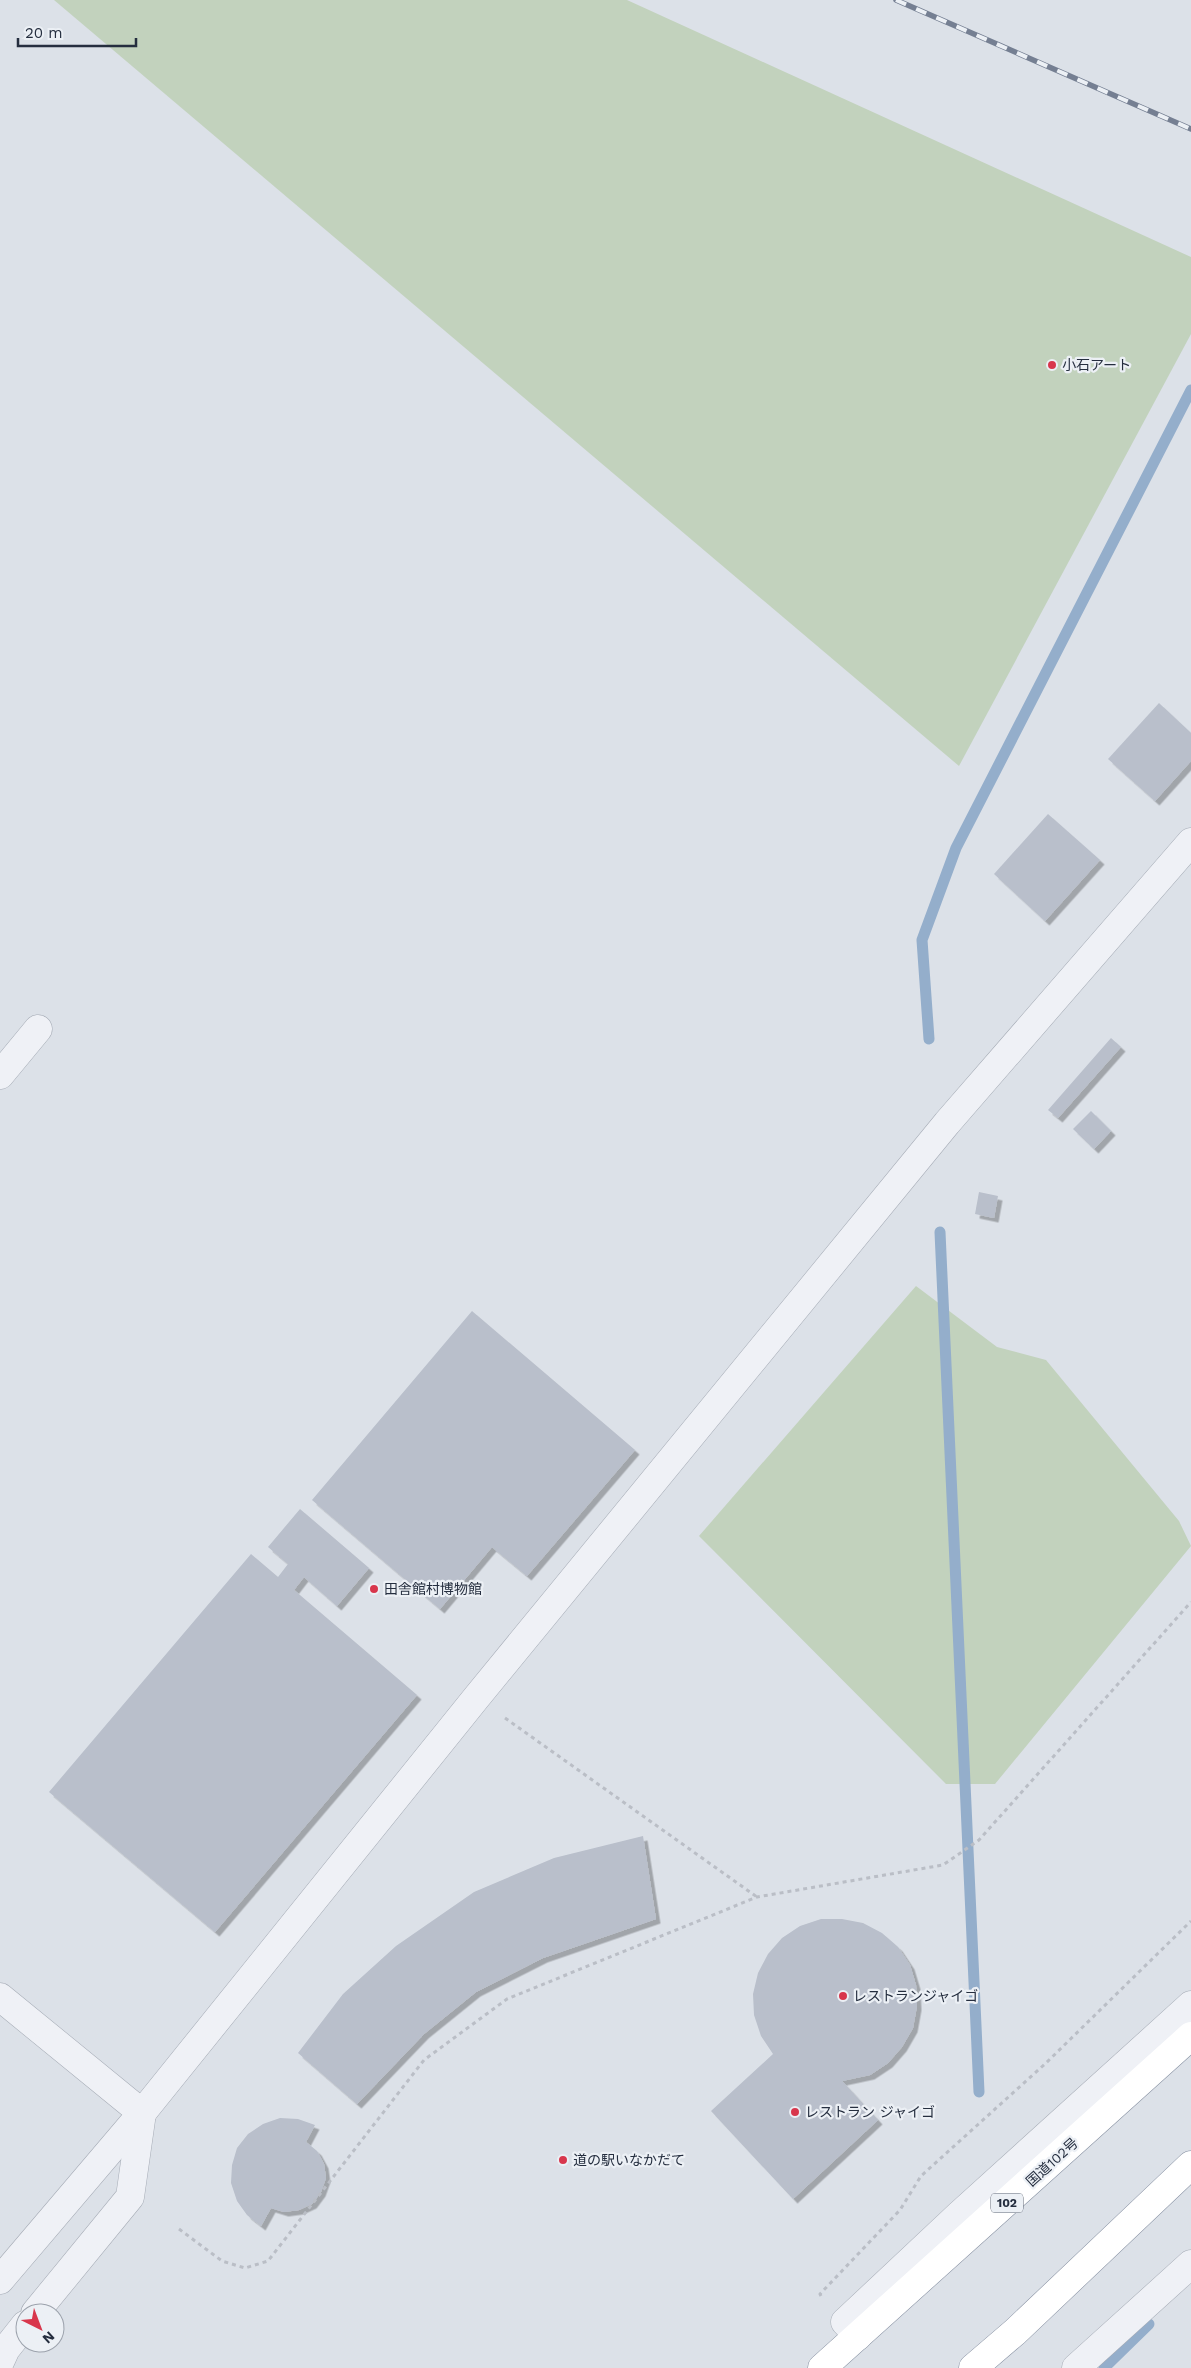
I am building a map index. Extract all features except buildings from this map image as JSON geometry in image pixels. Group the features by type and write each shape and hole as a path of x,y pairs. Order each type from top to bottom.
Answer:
{"highway":[{"name":"国道102号","path":"822,2368 852,2329 1191,2036"},
{"path":"974,2368 1015,2332 1191,2165"}],"street":[{"path":"0,2280 142,2113 476,1698 947,1123 1191,842"},
{"path":"0,1075 38,1029"},
{"path":"0,1997 142,2113"},
{"path":"852,2329 959,2214 1191,2004"},
{"path":"43,2303 130,2197 142,2113"},
{"path":"1076,2368 1191,2264"},
{"path":"0,2362 6,2349 15,2338"}],"path":[{"path":"179,2229 222,2261 246,2268 268,2261 424,2060 508,1999 756,1896 943,1865 979,1840 1191,1602"},
{"path":"476,1698 756,1896"},
{"path":"852,2329 820,2294 900,2210 921,2176 1046,2063 1191,1921"}],"green space":[{"path":"54,0 627,0 1191,257 1191,334 959,766"},
{"path":"916,1286 997,1347 1046,1360 1179,1521 1191,1546 995,1784 946,1784 699,1536"}],"waterway":[{"path":"929,1039 922,940 956,848 1191,390"},
{"path":"940,1232 979,2092"},
{"path":"1104,2368 1149,2324"}],"railway":[{"path":"896,0 1191,129"}],"place":[{"name":"小石アート","path":"1052,365"},
{"name":"田舎館村博物館","path":"374,1589"},
{"name":"レストランジャイゴ","path":"843,1996"},
{"name":"レストラン ジャイゴ","path":"795,2112"},
{"name":"道の駅いなかだて","path":"563,2160"}]}
